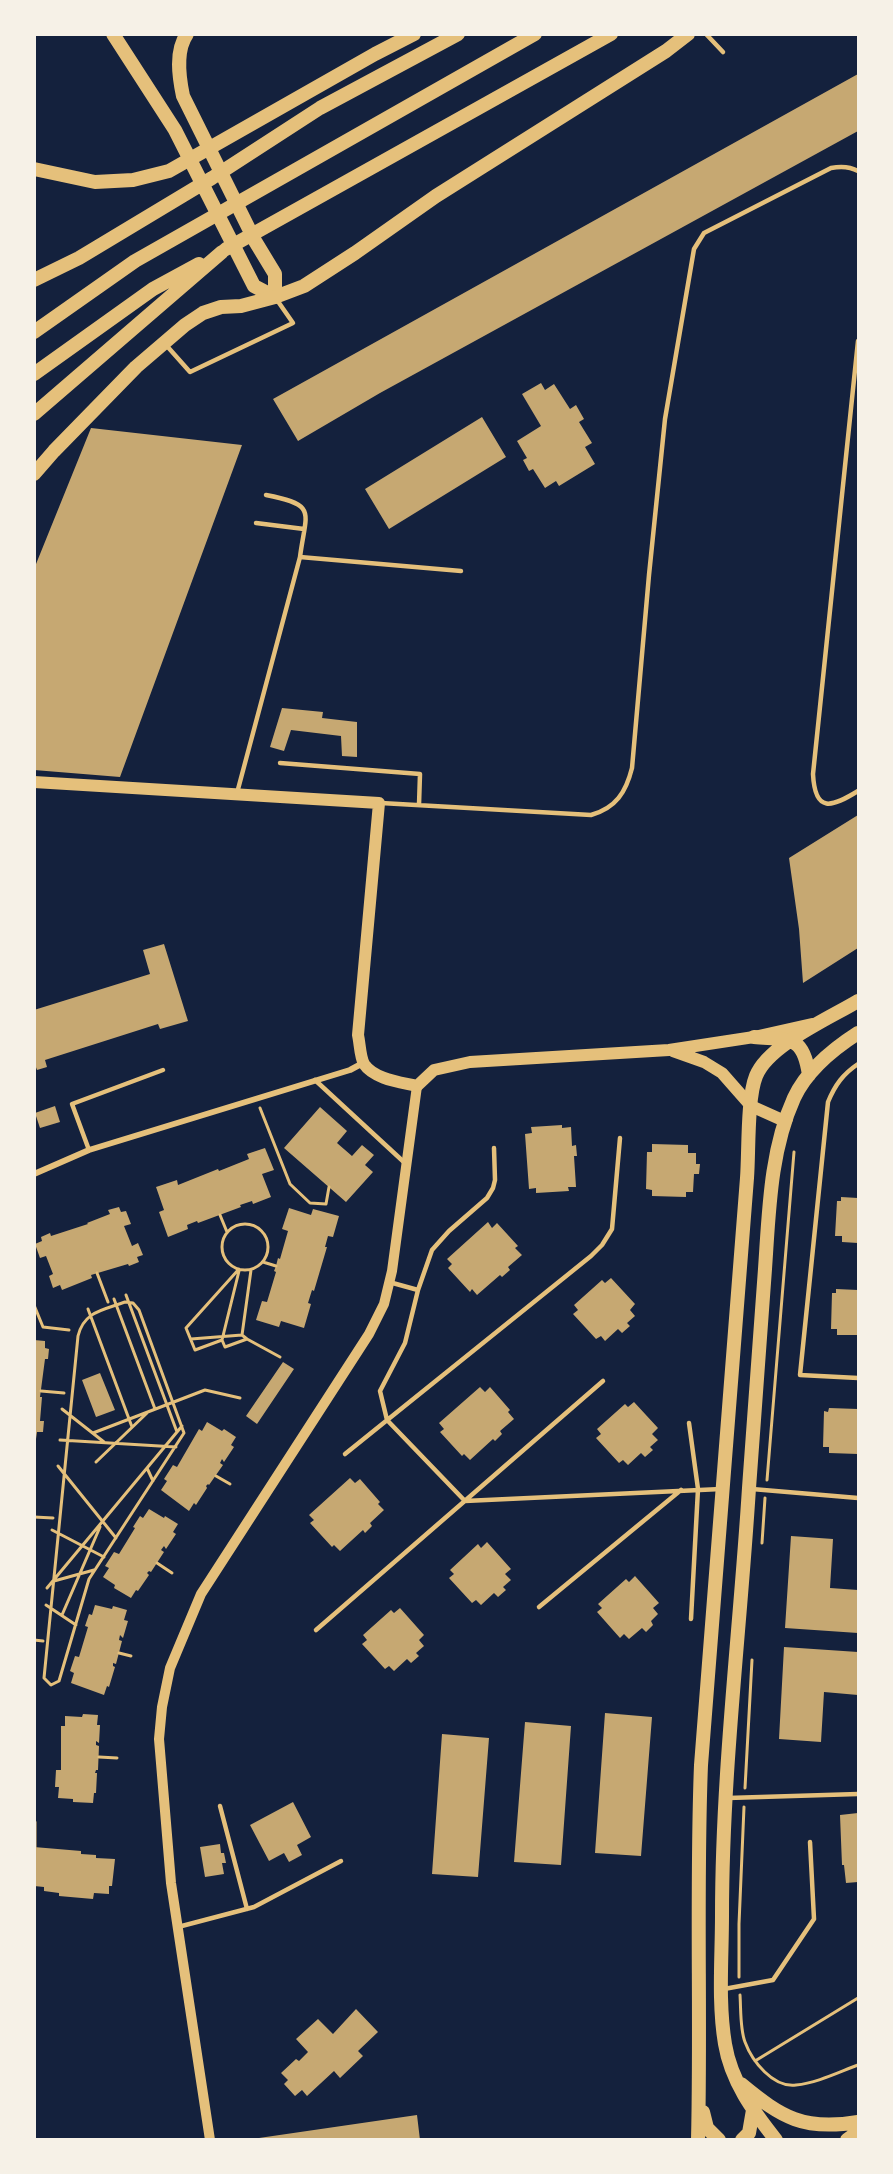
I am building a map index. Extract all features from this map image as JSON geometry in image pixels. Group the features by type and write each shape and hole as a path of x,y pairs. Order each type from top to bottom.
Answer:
{"main road":[{"path":"113,34 175,130 228,251 254,286 275,297"},
{"path":"187,34 178,71 183,96 255,241 275,274 275,297"},
{"path":"34,169 94,182 133,180 169,171 414,34"},
{"path":"34,280 79,258 212,178 321,108 458,34"},
{"path":"34,332 135,261 535,34"},
{"path":"34,374 153,289 228,251 611,34"},
{"path":"34,474 136,367 203,313 221,307 241,306 275,297 304,286 355,254 436,196 666,51 688,34"},
{"path":"34,414 228,251"},
{"path":"34,782 379,803 358,1035 363,1063 372,1072 392,1080 417,1086 434,1070 470,1062 669,1050 754,1037 825,1022"},
{"path":"698,2139 699,1830 702,1765 751,1106 756,1077 769,1056 791,1040 858,1001"},
{"path":"776,2139 753,2110 737,2081 725,2045 722,1990 722,1862 770,1202 775,1162 795,1096 809,1075 842,1044 858,1033"},
{"path":"754,1037 791,1040 801,1047 807,1058 809,1075"},
{"path":"669,1050 704,1062 722,1073 751,1106 780,1119 787,1119"},
{"path":"737,2081 772,2110 801,2122 818,2126 858,2122"},
{"path":"699,2096 707,2128 719,2139"},
{"path":"742,2139 749,2133 753,2110"},
{"path":"847,2139 858,2132"}],"street":[{"path":"34,1174 89,1150 350,1070 363,1063"},
{"path":"210,2139 171,1883 159,1739 162,1707 170,1668 201,1594 369,1334 384,1304 417,1086"}],"lane":[{"path":"706,34 723,52"},
{"path":"379,803 591,815 602,812 623,794 632,768 665,419 694,249 704,233 831,168 851,167 858,171"},
{"path":"164,343 190,372 293,322 275,297"},
{"path":"858,341 813,774 817,797 829,804 838,803 858,791"},
{"path":"236,795 300,557 306,513 302,505 266,495"},
{"path":"256,523 304,529"},
{"path":"300,557 461,571"},
{"path":"280,763 420,774 419,804"},
{"path":"858,1064 836,1084 828,1102 800,1375 858,1378"},
{"path":"89,1150 72,1104 163,1070"},
{"path":"315,1080 406,1164"},
{"path":"345,1454 602,1245 612,1229 620,1138"},
{"path":"494,1148 495,1179 487,1198 449,1230 432,1250 418,1290 405,1343 380,1391 387,1420 465,1501 724,1489"},
{"path":"389,1282 418,1290"},
{"path":"316,1630 603,1381"},
{"path":"689,1423 698,1489 691,1619"},
{"path":"749,1488 858,1498"},
{"path":"539,1607 681,1490"},
{"path":"726,1798 858,1794"},
{"path":"220,1806 247,1910"},
{"path":"722,1990 773,1980 814,1918 810,1842"},
{"path":"178,1926 247,1910 341,1861"}],"path":[{"path":"256,1098 290,1184 310,1203 326,1204 329,1187"},
{"path":"761,1548 795,1141"},
{"path":"220,1215 227,1232"},
{"path":"244,1223 259,1227 264,1232 269,1246 268,1254 263,1262 251,1270 239,1269 229,1264 222,1250 222,1242 227,1232 236,1225 244,1223"},
{"path":"263,1262 276,1266"},
{"path":"239,1269 223,1338 225,1347 248,1339"},
{"path":"223,1338 195,1350 186,1328 239,1269"},
{"path":"242,1335 251,1270"},
{"path":"97,1273 108,1302"},
{"path":"126,1295 177,1432"},
{"path":"114,1299 155,1409"},
{"path":"134,1303 139,1310 184,1433 89,1579 59,1681 51,1685 44,1678 78,1336 81,1323 90,1314 116,1305 134,1303"},
{"path":"34,1305 43,1327 69,1330"},
{"path":"88,1309 132,1427"},
{"path":"191,1339 242,1335 280,1357"},
{"path":"40,1390 64,1393"},
{"path":"93,1433 205,1390 240,1398"},
{"path":"62,1409 105,1443"},
{"path":"96,1462 148,1412"},
{"path":"47,1588 182,1426"},
{"path":"60,1440 176,1447"},
{"path":"57,1466 116,1539"},
{"path":"147,1468 153,1481"},
{"path":"216,1476 230,1484"},
{"path":"34,1517 53,1518"},
{"path":"62,1615 102,1522"},
{"path":"52,1530 104,1557"},
{"path":"157,1563 172,1573"},
{"path":"54,1581 96,1569"},
{"path":"46,1605 76,1625"},
{"path":"34,1640 43,1641"},
{"path":"119,1653 131,1656"},
{"path":"752,1653 739,1924 744,2040 755,2061 781,2084 794,2086 858,2065"},
{"path":"99,1757 117,1758"},
{"path":"35,1822 35,1847"},
{"path":"755,2061 858,1998"}],"building":[{"path":"858,74 858,131 380,393 298,441 273,399"},
{"path":"541,383 545,390 554,384 570,409 576,405 584,419 579,422 592,443 585,447 595,464 559,486 556,481 545,488 533,469 529,471 523,460 527,458 517,441 541,426 522,394"},
{"path":"482,417 506,457 389,529 365,489"},
{"path":"91,428 242,445 120,777 34,770 34,569"},
{"path":"282,708 323,712 322,718 357,722 357,757 342,756 341,736 291,730 284,751 270,747"},
{"path":"858,815 858,948 803,983 799,929 789,858"},
{"path":"164,944 188,1021 160,1029 158,1024 45,1060 47,1067 37,1070 34,1062 34,1010 150,974 143,950"},
{"path":"55,1106 60,1122 40,1128 35,1113"},
{"path":"320,1107 347,1131 337,1143 352,1156 362,1145 374,1155 365,1165 373,1172 346,1202 284,1148"},
{"path":"562,1125 562,1128 571,1127 572,1146 576,1145 577,1156 574,1156 576,1187 568,1187 569,1191 536,1193 536,1188 529,1189 525,1134 532,1133 531,1127"},
{"path":"652,1144 688,1145 688,1153 696,1153 696,1164 700,1164 699,1174 694,1174 693,1192 686,1192 686,1197 652,1196 652,1190 646,1189 647,1152 652,1152"},
{"path":"265,1148 274,1170 262,1174 271,1197 253,1204 252,1201 240,1205 241,1207 198,1223 197,1221 187,1225 188,1229 168,1237 159,1212 164,1210 156,1187 177,1180 178,1185 218,1169 219,1171 249,1159 247,1154"},
{"path":"841,1197 858,1198 858,1243 842,1242 842,1236 835,1236 837,1201 841,1201"},
{"path":"119,1207 121,1212 126,1211 131,1224 124,1226 132,1246 138,1243 143,1255 137,1257 139,1262 91,1275 92,1278 62,1290 60,1285 53,1288 49,1276 53,1274 46,1256 40,1258 35,1244 42,1241 41,1237 50,1233 51,1236 88,1224 110,1214 108,1210"},
{"path":"289,1208 311,1215 313,1209 339,1216 333,1237 328,1236 314,1291 312,1290 308,1303 311,1304 304,1328 281,1321 279,1327 256,1320 262,1301 267,1302 276,1272 274,1271 278,1258 280,1259 288,1231 282,1229"},
{"path":"488,1222 492,1228 497,1223 518,1246 515,1248 522,1255 508,1267 510,1270 502,1277 500,1275 477,1295 472,1289 470,1292 448,1268 452,1264 447,1259"},
{"path":"611,1278 635,1304 630,1310 635,1316 627,1323 630,1326 622,1333 618,1329 605,1341 601,1336 596,1339 573,1314 578,1310 574,1305 602,1280 605,1283"},
{"path":"836,1289 858,1290 858,1335 837,1335 837,1329 831,1329 832,1293 836,1293"},
{"path":"34,1340 45,1341 45,1348 49,1349 48,1359 45,1359 40,1397 42,1397 40,1421 44,1421 43,1432 37,1432 36,1439 34,1439"},
{"path":"283,1362 294,1369 257,1424 246,1416"},
{"path":"100,1373 115,1410 96,1417 82,1380"},
{"path":"480,1387 485,1392 490,1387 510,1410 508,1412 514,1419 500,1431 502,1434 495,1441 493,1439 470,1460 464,1454 462,1456 440,1432 444,1429 439,1423"},
{"path":"634,1402 658,1428 652,1434 658,1440 650,1447 653,1450 645,1457 641,1453 628,1465 623,1460 619,1463 596,1438 601,1434 597,1429 625,1404 628,1407"},
{"path":"829,1408 858,1409 858,1454 829,1453 829,1447 823,1447 824,1411 828,1412"},
{"path":"207,1422 236,1437 231,1445 234,1447 224,1462 222,1459 220,1463 223,1465 206,1486 207,1488 196,1505 194,1503 189,1511 161,1490 167,1481 164,1479 173,1465 177,1467 199,1429 202,1431"},
{"path":"350,1478 355,1483 360,1479 384,1510 370,1523 372,1526 365,1533 363,1530 340,1551 334,1545 332,1547 310,1523 314,1520 309,1515"},
{"path":"149,1509 178,1524 173,1532 176,1534 166,1549 164,1546 161,1550 164,1552 131,1598 114,1588 115,1585 103,1577 109,1568 105,1566 114,1552 119,1554 140,1516 143,1518"},
{"path":"791,1536 833,1539 830,1588 858,1590 858,1633 785,1628"},
{"path":"487,1542 511,1569 505,1574 511,1580 503,1587 506,1590 498,1597 494,1593 481,1605 476,1600 472,1603 449,1578 454,1574 450,1570 478,1544 481,1548"},
{"path":"635,1576 659,1603 653,1608 658,1614 651,1621 653,1625 646,1632 642,1628 629,1639 624,1634 620,1638 597,1612 602,1608 598,1604 626,1579 629,1582"},
{"path":"95,1605 127,1610 124,1620 128,1621 123,1638 120,1635 119,1640 122,1641 116,1664 113,1663 115,1667 104,1695 71,1683 74,1673 70,1671 75,1656 79,1657 88,1627 85,1626"},
{"path":"400,1608 424,1635 419,1640 424,1646 416,1653 419,1656 411,1663 407,1659 394,1671 389,1666 385,1669 362,1644 367,1640 363,1635 391,1610 394,1613"},
{"path":"784,1647 858,1652 858,1695 824,1692 821,1742 779,1739"},
{"path":"605,1713 652,1717 641,1856 595,1853"},
{"path":"83,1714 98,1715 97,1725 100,1725 99,1743 96,1741 96,1745 99,1746 98,1770 95,1773 97,1773 96,1793 94,1793 93,1803 73,1802 73,1799 58,1798 59,1787 55,1787 56,1770 61,1770 61,1726 65,1726 65,1716 82,1717"},
{"path":"525,1722 571,1726 561,1865 514,1862"},
{"path":"442,1734 489,1738 478,1877 432,1874"},
{"path":"293,1802 311,1837 297,1845 302,1855 289,1862 284,1853 269,1861 250,1825"},
{"path":"858,1813 858,1882 846,1883 844,1865 842,1865 840,1815"},
{"path":"220,1844 226,1863 222,1863 224,1874 205,1877 200,1847"},
{"path":"34,1847 81,1851 81,1854 96,1855 96,1858 115,1859 109,1894 94,1893 93,1899 59,1896 59,1893 44,1891 44,1887 34,1886"},
{"path":"356,2009 378,2032 358,2051 363,2056 340,2078 334,2071 307,2096 302,2090 295,2096 284,2084 288,2080 281,2073 296,2059 299,2061 308,2052 296,2039 318,2019 333,2034"},
{"path":"417,2115 420,2140 260,2140 259,2138"}]}
